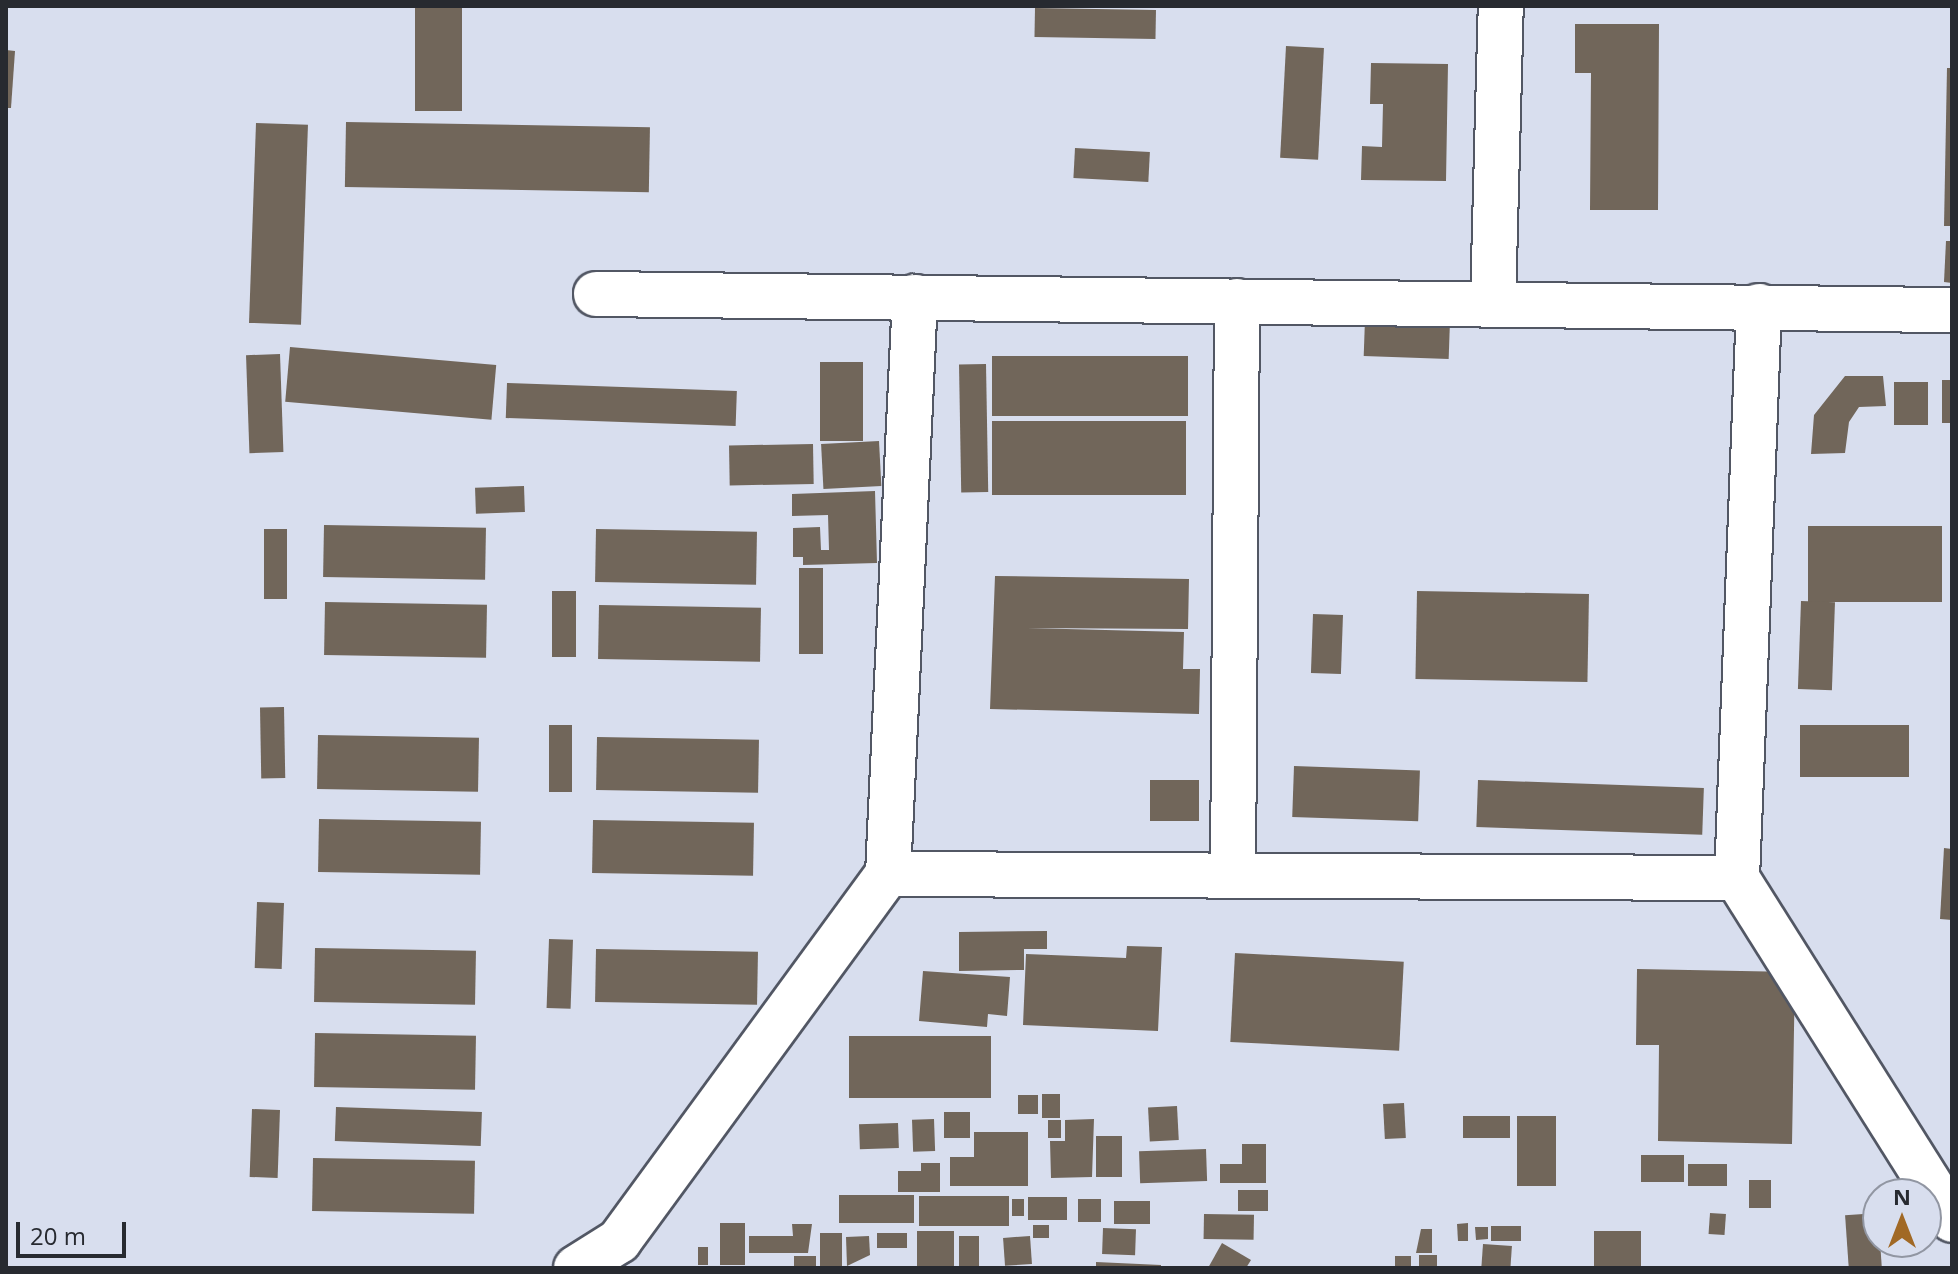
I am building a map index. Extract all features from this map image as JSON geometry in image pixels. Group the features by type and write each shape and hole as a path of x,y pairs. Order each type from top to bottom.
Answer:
{"lane":[{"path":"1493,303 1501,6"},
{"path":"596,294 1952,310"},
{"path":"576,1268 619,1241 888,874 915,297"},
{"path":"1233,875 1237,301"},
{"path":"1759,306 1737,878 1952,1220"},
{"path":"888,874 1737,878"}],"building":[{"path":"415,6 462,6 462,111 415,111"},
{"path":"1035,8 1156,10 1155,39 1034,37"},
{"path":"1575,24 1659,24 1658,210 1590,210 1591,73 1575,73"},
{"path":"1286,46 1324,48 1318,160 1280,158"},
{"path":"6,50 15,51 11,108 6,108"},
{"path":"1371,63 1448,64 1446,181 1361,180 1362,146 1382,147 1383,104 1370,104"},
{"path":"1947,68 1952,68 1952,226 1944,226"},
{"path":"346,122 650,127 649,192 345,187"},
{"path":"256,123 308,125 301,325 249,323"},
{"path":"1075,148 1150,152 1148,182 1073,178"},
{"path":"1946,241 1952,241 1952,283 1944,282"},
{"path":"1365,319 1450,322 1449,359 1364,356"},
{"path":"290,347 496,365 491,420 285,402"},
{"path":"280,354 283,452 249,453 246,355"},
{"path":"992,356 1188,356 1188,416 992,416"},
{"path":"820,362 863,362 863,441 820,441"},
{"path":"959,364 986,364 988,492 961,492"},
{"path":"1845,376 1883,376 1886,406 1859,407 1849,422 1845,453 1811,454 1814,415"},
{"path":"1942,380 1952,380 1952,423 1942,423"},
{"path":"1894,382 1928,382 1928,425 1894,425"},
{"path":"507,383 737,391 736,426 506,418"},
{"path":"992,421 1186,421 1186,495 992,495"},
{"path":"879,441 881,486 823,489 821,444"},
{"path":"813,444 814,484 730,485 729,445"},
{"path":"524,486 525,512 476,514 475,488"},
{"path":"875,491 877,563 803,565 803,557 793,557 793,528 820,527 821,550 829,550 828,515 792,516 792,494"},
{"path":"324,525 486,528 485,580 323,577"},
{"path":"1808,526 1942,526 1942,602 1808,602"},
{"path":"264,529 287,529 287,599 264,599"},
{"path":"596,529 757,532 756,585 595,582"},
{"path":"799,568 823,568 823,654 799,654"},
{"path":"995,576 1189,579 1188,629 1027,628 1184,632 1183,669 1200,669 1199,714 990,709"},
{"path":"552,591 576,591 576,657 552,657"},
{"path":"1417,591 1589,594 1587,682 1415,679"},
{"path":"1801,601 1835,602 1832,690 1798,689"},
{"path":"325,602 487,605 486,658 324,655"},
{"path":"599,605 761,608 760,662 598,659"},
{"path":"1313,614 1343,615 1341,674 1311,673"},
{"path":"260,707 284,707 285,778 261,778"},
{"path":"549,725 572,725 572,792 549,792"},
{"path":"1800,725 1909,725 1909,777 1800,777"},
{"path":"318,735 479,738 478,792 317,789"},
{"path":"597,737 759,740 758,793 596,790"},
{"path":"1294,766 1420,770 1418,821 1292,817"},
{"path":"1150,780 1199,780 1199,821 1150,821"},
{"path":"1478,780 1704,788 1702,835 1476,827"},
{"path":"319,819 481,822 480,875 318,872"},
{"path":"593,820 754,823 753,876 592,873"},
{"path":"1944,848 1952,849 1952,920 1940,919"},
{"path":"257,902 284,903 282,969 255,968"},
{"path":"1047,931 1047,949 1024,949 1024,970 959,971 959,932"},
{"path":"549,939 573,940 571,1009 547,1008"},
{"path":"1127,946 1162,947 1158,1031 1023,1025 1026,954 1126,958"},
{"path":"315,948 476,951 475,1005 314,1002"},
{"path":"596,949 758,952 757,1005 595,1002"},
{"path":"1235,953 1404,962 1399,1051 1230,1042"},
{"path":"1637,969 1795,972 1792,1144 1658,1141 1659,1045 1636,1045"},
{"path":"923,971 1010,977 1007,1016 988,1014 987,1027 919,1021"},
{"path":"315,1033 476,1036 475,1090 314,1087"},
{"path":"849,1036 991,1036 991,1098 849,1098"},
{"path":"1042,1094 1060,1094 1060,1118 1042,1118"},
{"path":"1018,1095 1038,1095 1038,1114 1018,1114"},
{"path":"1404,1103 1406,1138 1385,1139 1383,1104"},
{"path":"1177,1106 1179,1140 1150,1141 1148,1108"},
{"path":"336,1107 482,1112 481,1146 335,1141"},
{"path":"252,1109 280,1110 278,1178 250,1177"},
{"path":"944,1112 970,1112 970,1138 944,1138"},
{"path":"1463,1116 1510,1116 1510,1138 1463,1138"},
{"path":"1517,1116 1556,1116 1556,1186 1517,1186"},
{"path":"934,1119 935,1151 913,1152 912,1120"},
{"path":"1094,1119 1092,1177 1051,1178 1050,1141 1065,1141 1065,1120"},
{"path":"1048,1120 1061,1120 1061,1138 1048,1138"},
{"path":"898,1123 899,1148 860,1149 859,1124"},
{"path":"974,1132 1028,1132 1028,1186 950,1186 950,1157 974,1157"},
{"path":"1096,1136 1122,1136 1122,1177 1096,1177"},
{"path":"1242,1144 1266,1144 1266,1183 1220,1183 1220,1164 1242,1164"},
{"path":"1206,1149 1207,1181 1140,1183 1139,1151"},
{"path":"1641,1155 1684,1155 1684,1182 1641,1182"},
{"path":"313,1158 475,1161 474,1214 312,1211"},
{"path":"921,1163 940,1163 940,1192 898,1192 898,1171 921,1171"},
{"path":"1688,1164 1727,1164 1727,1186 1688,1186"},
{"path":"1749,1180 1771,1180 1771,1208 1749,1208"},
{"path":"1238,1190 1268,1190 1268,1211 1238,1211"},
{"path":"839,1195 914,1195 914,1223 839,1223"},
{"path":"919,1196 1009,1196 1009,1226 919,1226"},
{"path":"1028,1197 1067,1197 1067,1220 1028,1220"},
{"path":"1012,1199 1024,1199 1024,1216 1012,1216"},
{"path":"1078,1199 1101,1199 1101,1222 1078,1222"},
{"path":"1114,1201 1150,1201 1150,1224 1114,1224"},
{"path":"1710,1213 1726,1214 1724,1235 1709,1234"},
{"path":"1204,1214 1254,1215 1254,1240 1204,1239"},
{"path":"1862,1214 1862,1258 1881,1258 1882,1268 1849,1268 1845,1215"},
{"path":"720,1223 745,1223 745,1265 720,1265"},
{"path":"1468,1223 1468,1241 1458,1241 1457,1224"},
{"path":"792,1224 812,1224 808,1253 749,1253 749,1236 793,1236"},
{"path":"1033,1225 1049,1225 1049,1238 1033,1238"},
{"path":"1491,1226 1521,1226 1521,1241 1491,1241"},
{"path":"1475,1227 1488,1227 1488,1239 1476,1240"},
{"path":"1103,1228 1136,1229 1135,1255 1102,1254"},
{"path":"1421,1229 1432,1229 1432,1253 1416,1253"},
{"path":"917,1231 954,1231 954,1268 917,1268"},
{"path":"1594,1231 1641,1231 1641,1268 1594,1268"},
{"path":"820,1233 842,1233 842,1268 820,1268"},
{"path":"877,1233 907,1233 907,1248 877,1248"},
{"path":"869,1236 870,1255 847,1266 846,1237"},
{"path":"959,1236 979,1236 979,1268 959,1268"},
{"path":"1030,1236 1032,1264 1005,1266 1003,1238"},
{"path":"1222,1243 1251,1260 1246,1268 1208,1268"},
{"path":"1483,1244 1512,1246 1510,1268 1481,1268"},
{"path":"698,1247 708,1247 708,1265 698,1265"},
{"path":"1419,1255 1437,1255 1437,1268 1419,1268"},
{"path":"794,1256 816,1256 816,1268 794,1268"},
{"path":"1395,1256 1411,1256 1411,1268 1395,1268"},
{"path":"1096,1262 1161,1265 1161,1268 1096,1268"}]}
